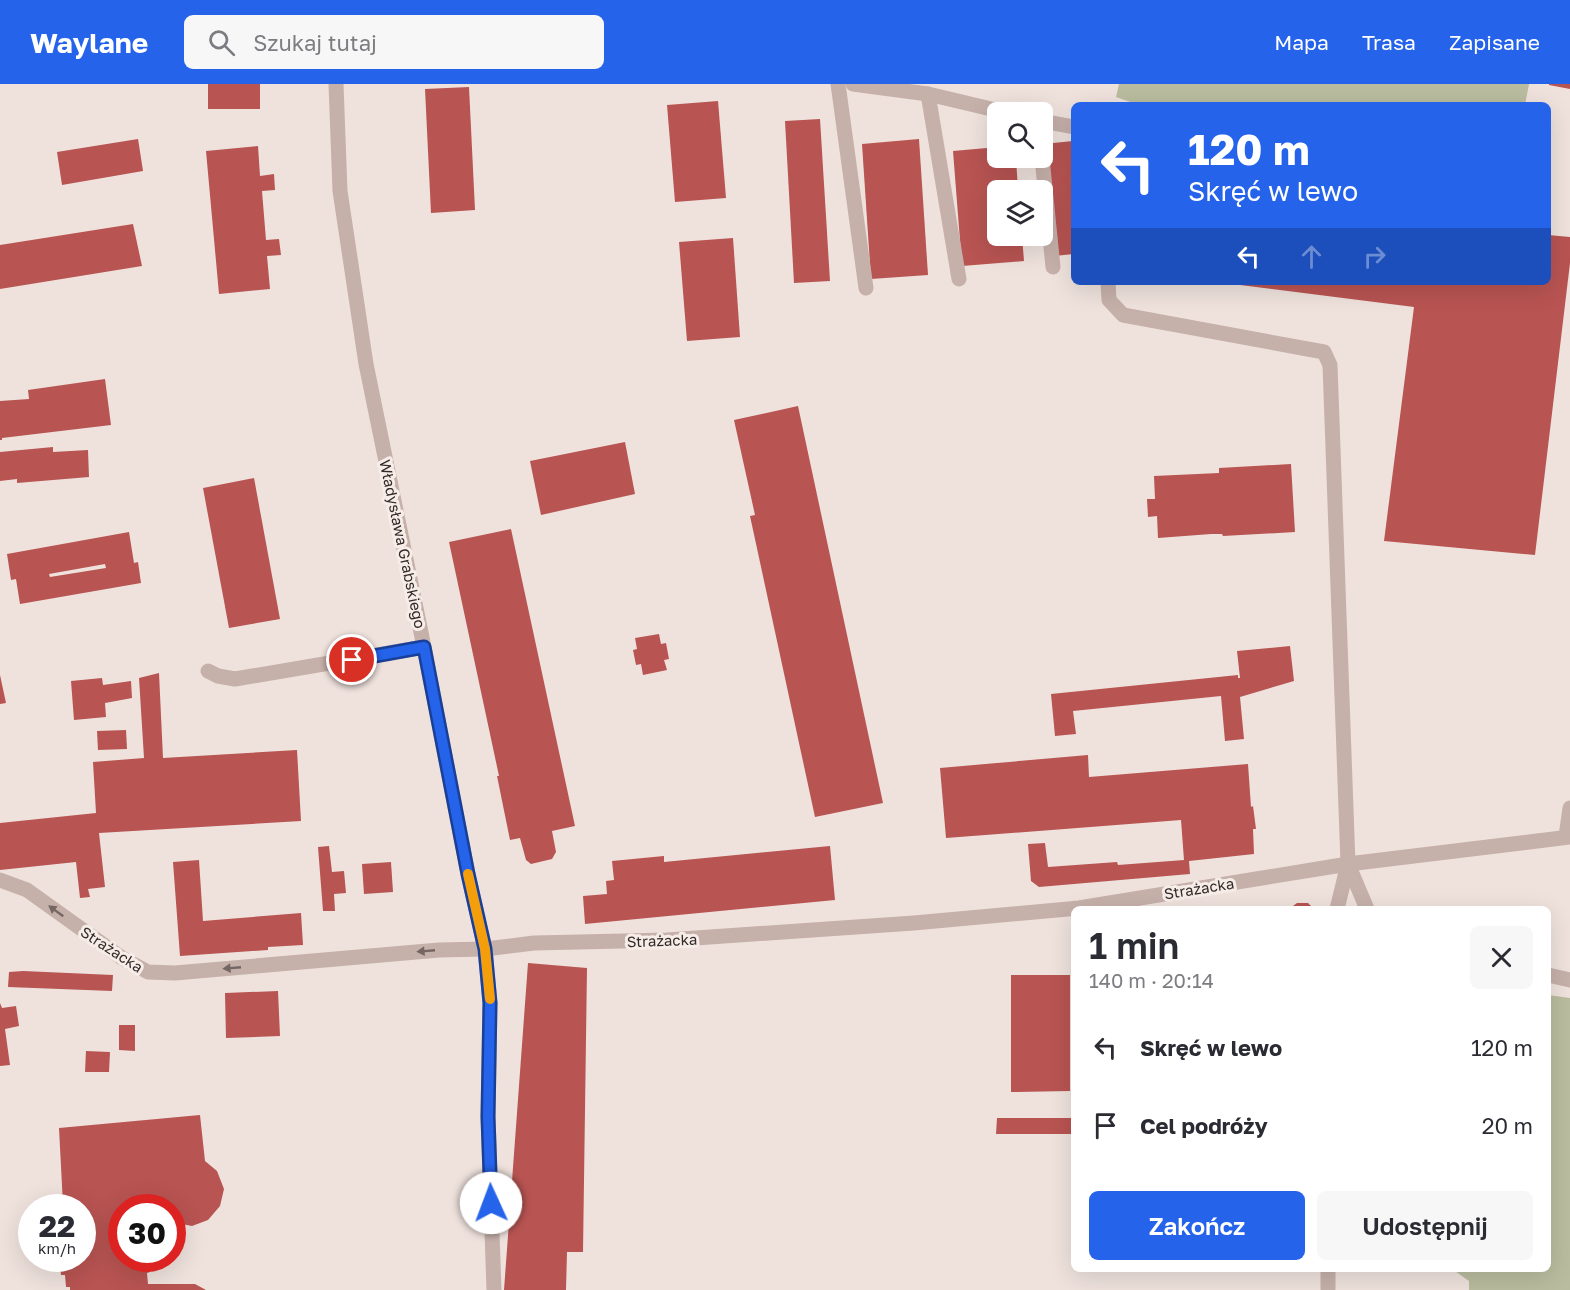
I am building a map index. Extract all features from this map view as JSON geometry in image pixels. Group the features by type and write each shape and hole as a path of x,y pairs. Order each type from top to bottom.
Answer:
{"street":[{"name":"Władysława Grabskiego","path":"336,84 339,191 362,341 485,949 490,1003 488,1117 494,1290"},
{"path":"838,84 866,288"},
{"path":"853,84 928,94 987,108"},
{"path":"928,94 959,279"},
{"path":"1053,124 1071,127"},
{"path":"1043,168 1053,267"},
{"path":"1108,285 1109,300 1123,315 1324,352 1330,365 1348,864 1338,906"},
{"path":"208,671 218,676 235,679 424,647"},
{"path":"1568,836 1570,808"},
{"name":"Strażacka","path":"1092,906 1348,864 1568,836"},
{"path":"1348,864 1365,906"},
{"name":"Strażacka","path":"0,880 27,890 122,958 148,972 187,972 427,951 485,949 534,943 668,940 803,932 1071,909"},
{"path":"1551,976 1570,980"},
{"path":"1328,1272 1328,1290"}],"green space":[{"path":"1119,84 1529,84 1526,102 1130,102 1116,97"},
{"path":"1551,995 1570,998 1570,1290 1469,1290 1469,1281 1456,1272 1551,1272"}],"building":[{"path":"208,84 260,84 260,109 208,109"},
{"path":"1570,84 1570,89 1549,85"},
{"path":"469,87 475,210 431,213 425,89"},
{"path":"718,101 726,198 675,202 667,105"},
{"path":"820,119 830,281 794,283 785,121"},
{"path":"138,139 143,171 62,185 57,152"},
{"path":"919,139 928,275 871,279 862,144"},
{"path":"1071,141 1071,254 1054,256 1053,180 1047,180 1045,168 1053,168 1053,143"},
{"path":"258,146 260,176 274,174 275,190 262,191 266,240 279,239 281,255 267,256 270,289 219,294 206,151"},
{"path":"987,148 987,168 1017,168 1017,180 987,180 987,246 1023,246 1024,261 962,266 953,151"},
{"path":"133,224 142,266 0,289 0,245"},
{"path":"1551,235 1570,237 1570,263 1535,555 1384,541 1414,307 1240,285 1551,285"},
{"path":"733,238 740,337 687,341 679,242"},
{"path":"105,379 111,425 0,440 0,401 29,399 28,390"},
{"path":"798,406 883,803 815,817 750,516 755,515 734,420"},
{"path":"625,442 635,494 541,515 530,461"},
{"path":"53,447 53,452 88,450 89,477 17,483 17,479 0,481 0,452"},
{"path":"1291,464 1295,532 1158,538 1157,516 1148,517 1147,499 1155,499 1154,476 1219,473 1219,468"},
{"path":"254,478 280,619 229,628 203,488"},
{"path":"511,529 575,826 552,831 556,852 552,859 531,864 526,860 520,838 510,840 497,776 499,776 449,542"},
{"path":"129,532 134,563 138,562 141,583 20,604 16,579 11,580 7,554","holes":["105,564 106,568 50,577 49,574"]},
{"path":"659,634 661,644 666,643 669,659 664,660 667,670 643,675 641,664 636,665 633,650 637,649 635,638"},
{"path":"1290,646 1294,681 1240,697 1244,739 1225,741 1221,696 1073,711 1076,734 1055,736 1051,694 1238,675 1240,678 1237,651"},
{"path":"159,673 163,758 297,750 301,821 99,833 105,887 88,889 90,897 80,898 76,862 0,870 0,823 96,813 93,762 144,758 139,678"},
{"path":"0,675 6,703 0,704"},
{"path":"102,678 103,685 131,681 132,698 105,703 106,717 74,720 71,681"},
{"path":"126,730 127,749 98,750 97,731"},
{"path":"1088,755 1089,777 1248,764 1251,807 1253,806 1256,829 1253,829 1254,854 1189,861 1190,874 1039,887 1031,881 1028,844 1045,843 1048,867 1184,860 1181,820 946,838 940,768"},
{"path":"329,846 332,872 344,871 346,893 334,894 335,911 323,911 318,847"},
{"path":"830,846 835,900 585,924 583,896 607,894 606,881 614,880 612,861 664,856 664,862"},
{"path":"199,860 203,921 301,913 303,945 268,947 268,950 180,956 173,862"},
{"path":"391,862 393,892 364,894 362,864"},
{"path":"1297,903 1308,903 1311,906 1293,906"},
{"path":"528,963 587,968 583,1252 567,1252 566,1290 504,1290"},
{"path":"9,972 113,975 112,991 8,987"},
{"path":"1011,975 1070,975 1070,1091 1011,1092"},
{"path":"278,991 280,1036 226,1038 225,993"},
{"path":"0,1003 2,1008 16,1006 19,1026 5,1029 10,1065 0,1066"},
{"path":"119,1025 135,1025 135,1051 119,1050"},
{"path":"86,1051 110,1052 109,1072 85,1072"},
{"path":"200,1115 205,1161 217,1171 224,1189 220,1206 208,1220 192,1226 186,1225 186,1194 108,1194 108,1272 150,1272 147,1273 148,1284 195,1284 206,1290 70,1290 70,1287 66,1287 65,1275 61,1275 61,1272 96,1272 96,1194 62,1194 59,1128"},
{"path":"997,1118 1071,1118 1071,1134 996,1134"}],"slow traffic":[{"path":"468,874 485,949 490,999"}],"route":[{"path":"352,660 424,647 468,874 485,949 490,1003 488,1117 491,1203"}]}
